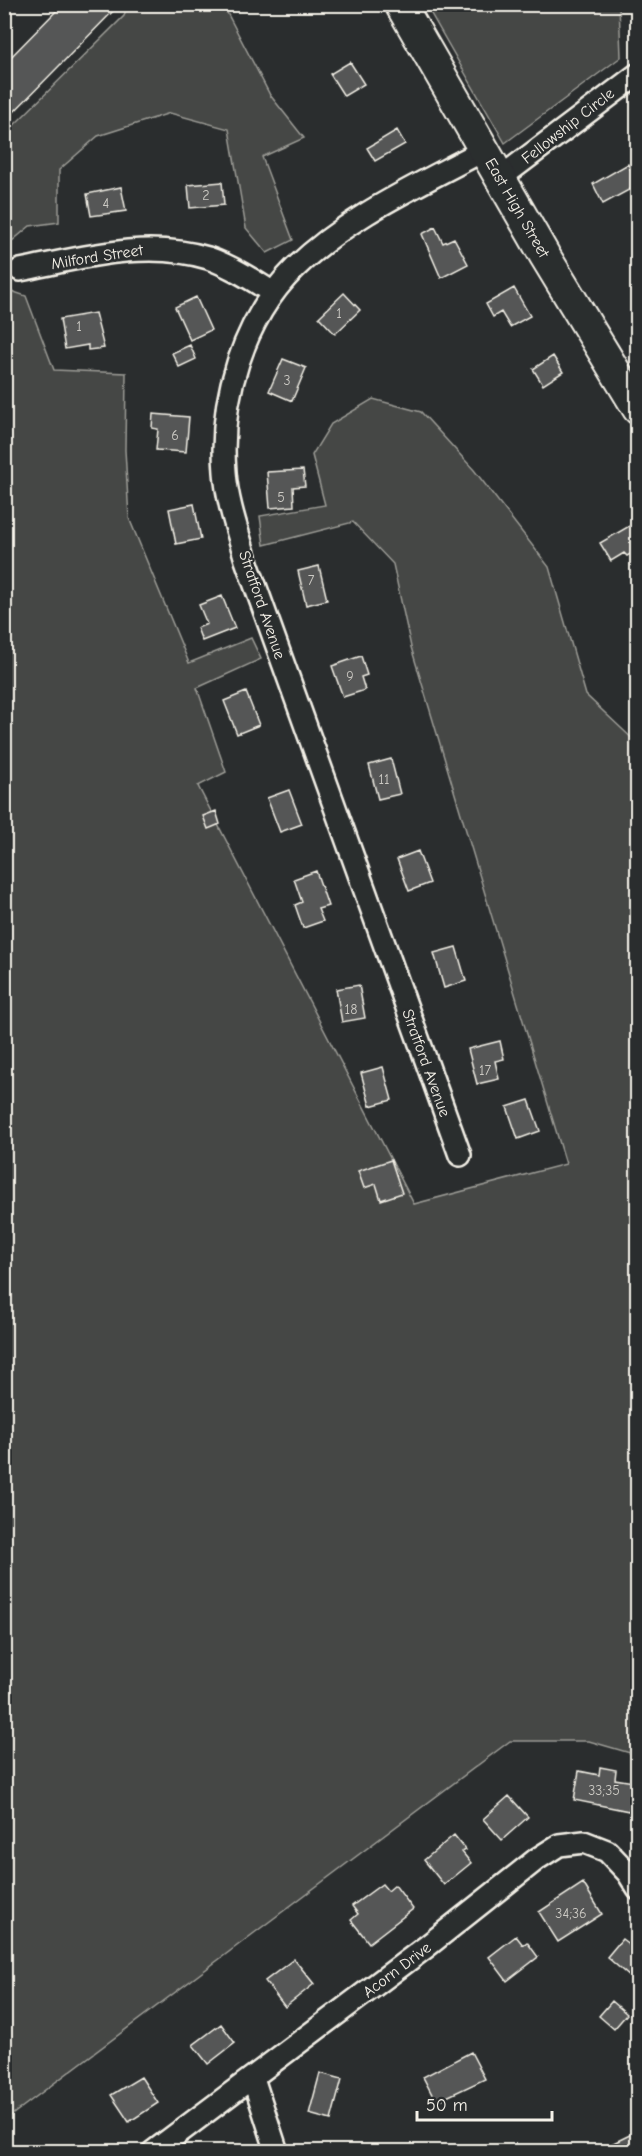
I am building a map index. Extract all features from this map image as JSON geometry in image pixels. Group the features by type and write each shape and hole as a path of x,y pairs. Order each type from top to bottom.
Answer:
{"main road":[{"name":"East High Street","path":"400,4 500,178 638,409"}],"street":[{"name":"Fellowship Circle","path":"500,178 638,74"},
{"name":"Stratford Avenue","path":"460,1155 293,696 229,500 224,446 232,386 248,337 273,293 302,262 340,232 386,203 484,150"},
{"name":"Milford Street","path":"20,270 121,251 161,249 208,258 273,293"},
{"name":"Acorn Drive","path":"153,2151 482,1905 537,1859 559,1845 584,1842 607,1851 628,1872 638,1889"},
{"path":"253,2078 278,2151"}],"shaded area":[{"path":"127,5 223,5 270,95 304,138 262,157 293,240 267,253 246,228 229,129 170,113 98,136 59,170 59,222 30,226 5,247 5,134 124,16"},
{"path":"426,5 619,5 621,57 505,143"},
{"path":"5,289 26,296 54,370 126,373 125,450 129,518 189,663 251,638 261,659 197,688 226,772 198,786 414,1204 566,1164 411,647 393,564 353,522 264,545 260,516 325,505 312,455 331,424 373,399 421,412 474,470 549,567 586,695 638,744 637,1755 589,1741 510,1741 5,2120"}],"building":[{"path":"63,4 120,4 4,122 4,64"},
{"path":"350,62 364,84 344,96 330,74"},
{"path":"397,130 405,144 375,161 367,148"},
{"path":"628,164 638,185 603,204 593,184"},
{"path":"222,182 224,205 190,208 188,185"},
{"path":"121,187 126,211 91,216 87,194"},
{"path":"435,227 443,243 454,238 468,264 441,278 422,234"},
{"path":"514,288 530,316 510,327 501,312 493,317 486,304"},
{"path":"344,293 360,310 335,334 319,317"},
{"path":"196,297 211,330 190,340 175,307"},
{"path":"95,313 104,348 88,350 88,345 65,349 60,319"},
{"path":"190,345 196,359 179,367 172,353"},
{"path":"553,356 563,372 543,385 533,369"},
{"path":"283,359 306,368 292,401 269,391"},
{"path":"153,414 189,417 186,452 156,450 158,429 152,428"},
{"path":"303,470 305,486 293,487 294,506 270,508 267,472"},
{"path":"194,504 201,539 176,544 169,509"},
{"path":"638,521 638,550 627,556 624,553 611,561 600,543"},
{"path":"319,566 327,600 306,605 298,571"},
{"path":"222,596 235,628 202,641 197,628 207,624 199,605"},
{"path":"361,656 367,675 361,677 365,690 343,697 332,666"},
{"path":"246,692 259,725 237,734 224,701"},
{"path":"391,759 400,794 378,799 369,765"},
{"path":"289,790 302,824 280,832 267,798"},
{"path":"216,811 220,824 208,829 203,816"},
{"path":"418,851 430,883 409,891 397,859"},
{"path":"316,871 328,906 318,909 323,921 303,928 295,905 302,902 294,879"},
{"path":"456,947 466,981 444,988 434,953"},
{"path":"359,985 365,1018 342,1022 336,989"},
{"path":"500,1041 504,1059 495,1061 499,1079 477,1084 468,1049"},
{"path":"383,1067 392,1100 370,1106 361,1073"},
{"path":"529,1100 540,1131 518,1139 507,1107"},
{"path":"391,1160 402,1193 381,1200 376,1184 364,1188 358,1171"},
{"path":"600,1767 616,1770 615,1779 634,1782 629,1811 574,1800 579,1771 599,1775"},
{"path":"509,1796 528,1817 502,1840 483,1819"},
{"path":"454,1835 466,1850 462,1852 471,1863 444,1885 424,1860"},
{"path":"583,1883 602,1914 558,1942 539,1912"},
{"path":"382,1884 388,1891 395,1885 413,1909 369,1943 351,1920 358,1914 352,1906"},
{"path":"516,1936 523,1945 527,1942 538,1957 507,1981 489,1957"},
{"path":"622,1939 638,1951 638,1984 607,1957"},
{"path":"294,1959 314,1984 285,2007 265,1981"},
{"path":"612,2001 627,2014 614,2029 599,2016"},
{"path":"221,2024 235,2043 208,2064 193,2045"},
{"path":"471,2052 485,2079 436,2102 423,2077"},
{"path":"320,2073 342,2079 331,2120 309,2114"},
{"path":"141,2077 158,2103 129,2122 111,2095"},
{"path":"638,2131 638,2151 597,2151"}]}
